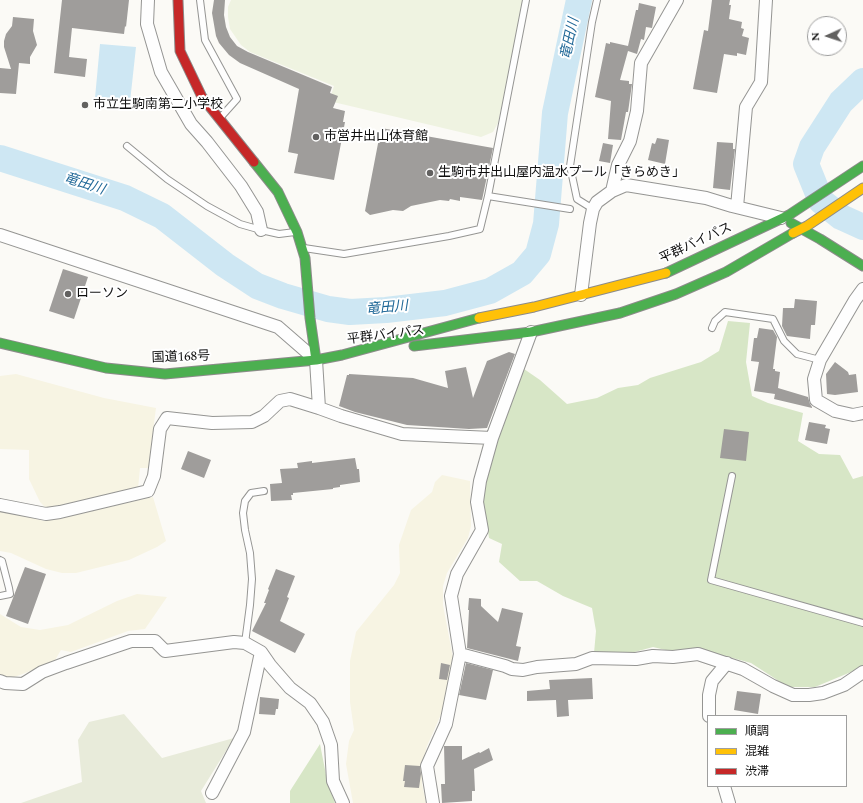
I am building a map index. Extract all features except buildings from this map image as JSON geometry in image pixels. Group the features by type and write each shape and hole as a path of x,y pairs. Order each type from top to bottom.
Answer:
{"main road":[{"path":"178,1 180,51 202,97 278,192 297,232 305,258 310,318 316,360"},
{"name":"平群バイパス","path":"342,355 467,321 613,288 668,272 715,251 785,216 859,169"},
{"name":"平群バイパス","path":"342,355 531,332 620,313 676,294 726,272 804,227 863,188"},
{"path":"785,216 863,266"},
{"name":"国道168号","path":"0,343 106,368 165,374 316,360 342,355"}],"street":[{"path":"148,0 147,24 161,72 191,124 207,142 245,192 257,212 261,230"},
{"path":"612,191 618,165 630,141 637,111 641,63 677,0"},
{"path":"737,207 746,106 761,82 766,0"},
{"path":"581,295 593,209 597,202 612,191 626,185 706,198 737,207 785,216"},
{"path":"0,235 278,326 316,360 319,408"},
{"path":"863,289 820,360 814,379 816,400 836,411 853,415 863,413"},
{"path":"433,803 427,766 446,724 460,654 451,596 457,574 482,530 477,502 480,481 492,438 531,332"},
{"path":"0,505 46,514 148,491 154,476 160,429 167,418 212,423 252,422 264,416 280,401 290,399 402,434 492,438"},
{"path":"0,682 23,684 42,672 131,641 155,641 165,651 234,642 245,643 261,652 290,688 310,703 323,722 331,745 333,781 343,803"},
{"path":"212,793 244,732 261,652"},
{"path":"460,654 512,669 523,670 537,667 576,664 592,658 636,659 653,656 673,657 698,654 743,669 773,686 793,695 808,696 823,693 844,685 863,672"},
{"path":"709,715 709,694 712,681 727,663"},
{"path":"724,787 729,803"}],"lane":[{"path":"200,0 205,40 237,99 219,119"},
{"path":"302,248 344,254 449,236 480,229 490,196 526,0"},
{"path":"593,209 577,199 570,166 592,22 598,0"},
{"path":"127,146 167,179 207,206 240,224 279,234 297,232"},
{"path":"490,196 570,209"},
{"path":"712,328 715,321 725,312 773,319 784,341 797,354 820,360"},
{"path":"732,476 711,580 863,623"},
{"path":"245,643 252,579 250,553 243,513 245,501 251,493 264,491"},
{"path":"0,560 2,561 10,588 10,594 0,596"}],"shaded area":[{"path":"16,374 104,398 156,408 151,446 151,468 140,468 138,489 46,508 40,502 29,479 29,450 0,449 0,376"},
{"path":"442,475 470,481 471,526 468,538 447,573 443,586 443,605 454,663 443,710 427,746 422,765 422,784 426,803 353,803 346,764 349,741 354,730 350,702 350,661 356,632 394,585 400,573 399,545 411,510 432,492 435,482"},
{"path":"153,497 166,541 157,547 129,560 76,573 62,573 46,569 11,553 0,551 0,511 2,510 44,521"},
{"path":"137,594 167,597 145,629 128,631 71,652 61,650 54,662 12,678 0,675 0,614 21,627 40,630 68,625 117,601"}],"green space":[{"path":"231,0 525,0 498,123 493,132 481,137 329,101 334,86 250,52 241,45 230,29 228,7"},
{"path":"728,321 750,323 746,362 752,396 768,403 803,413 798,441 819,454 840,455 853,479 863,476 863,666 815,687 788,687 751,663 699,649 674,652 653,647 631,653 594,653 596,631 592,608 563,596 537,581 520,581 499,562 502,544 489,538 483,497 488,464 524,369 540,380 567,404 597,398 618,388 638,385 650,378 701,362 719,351"},
{"path":"124,714 162,758 234,738 201,791 206,803 21,803 82,782 78,740 89,722"},
{"path":"320,744 327,780 335,803 290,803 290,791"}],"water":[{"path":"100,44 136,47 130,102 95,98"}],"waterway":[{"name":"竜田川","path":"0,158 125,198 162,216 225,265 257,286 283,296 328,309 350,312 386,310 445,303 490,291 522,273 538,254 546,224 555,113 579,0"},
{"name":"竜田川","path":"863,81 841,102 812,147 806,164 821,201 841,217 863,227"}],"traffic: fast":[{"path":"254,162 278,192 297,232 305,258 310,318 316,360"},
{"path":"666,273 789,215 863,166"},
{"path":"791,223 863,266"},
{"path":"414,346 531,332 620,313 676,294 726,272 793,233"},
{"path":"0,343 106,368 165,374 316,360 342,355 479,318"}],"traffic: slow":[{"path":"793,233 807,226 863,188"},
{"path":"479,318 534,307 666,273"}],"traffic: jam":[{"path":"178,0 180,51 202,97 254,162"}],"place":[{"name":"市立生駒南第二小学校","path":"85,105"},
{"name":"市営井出山体育館","path":"316,137"},
{"name":"生駒市井出山屋内温水プール「きらめき」","path":"430,173"},
{"name":"ローソン","path":"68,294"}]}
